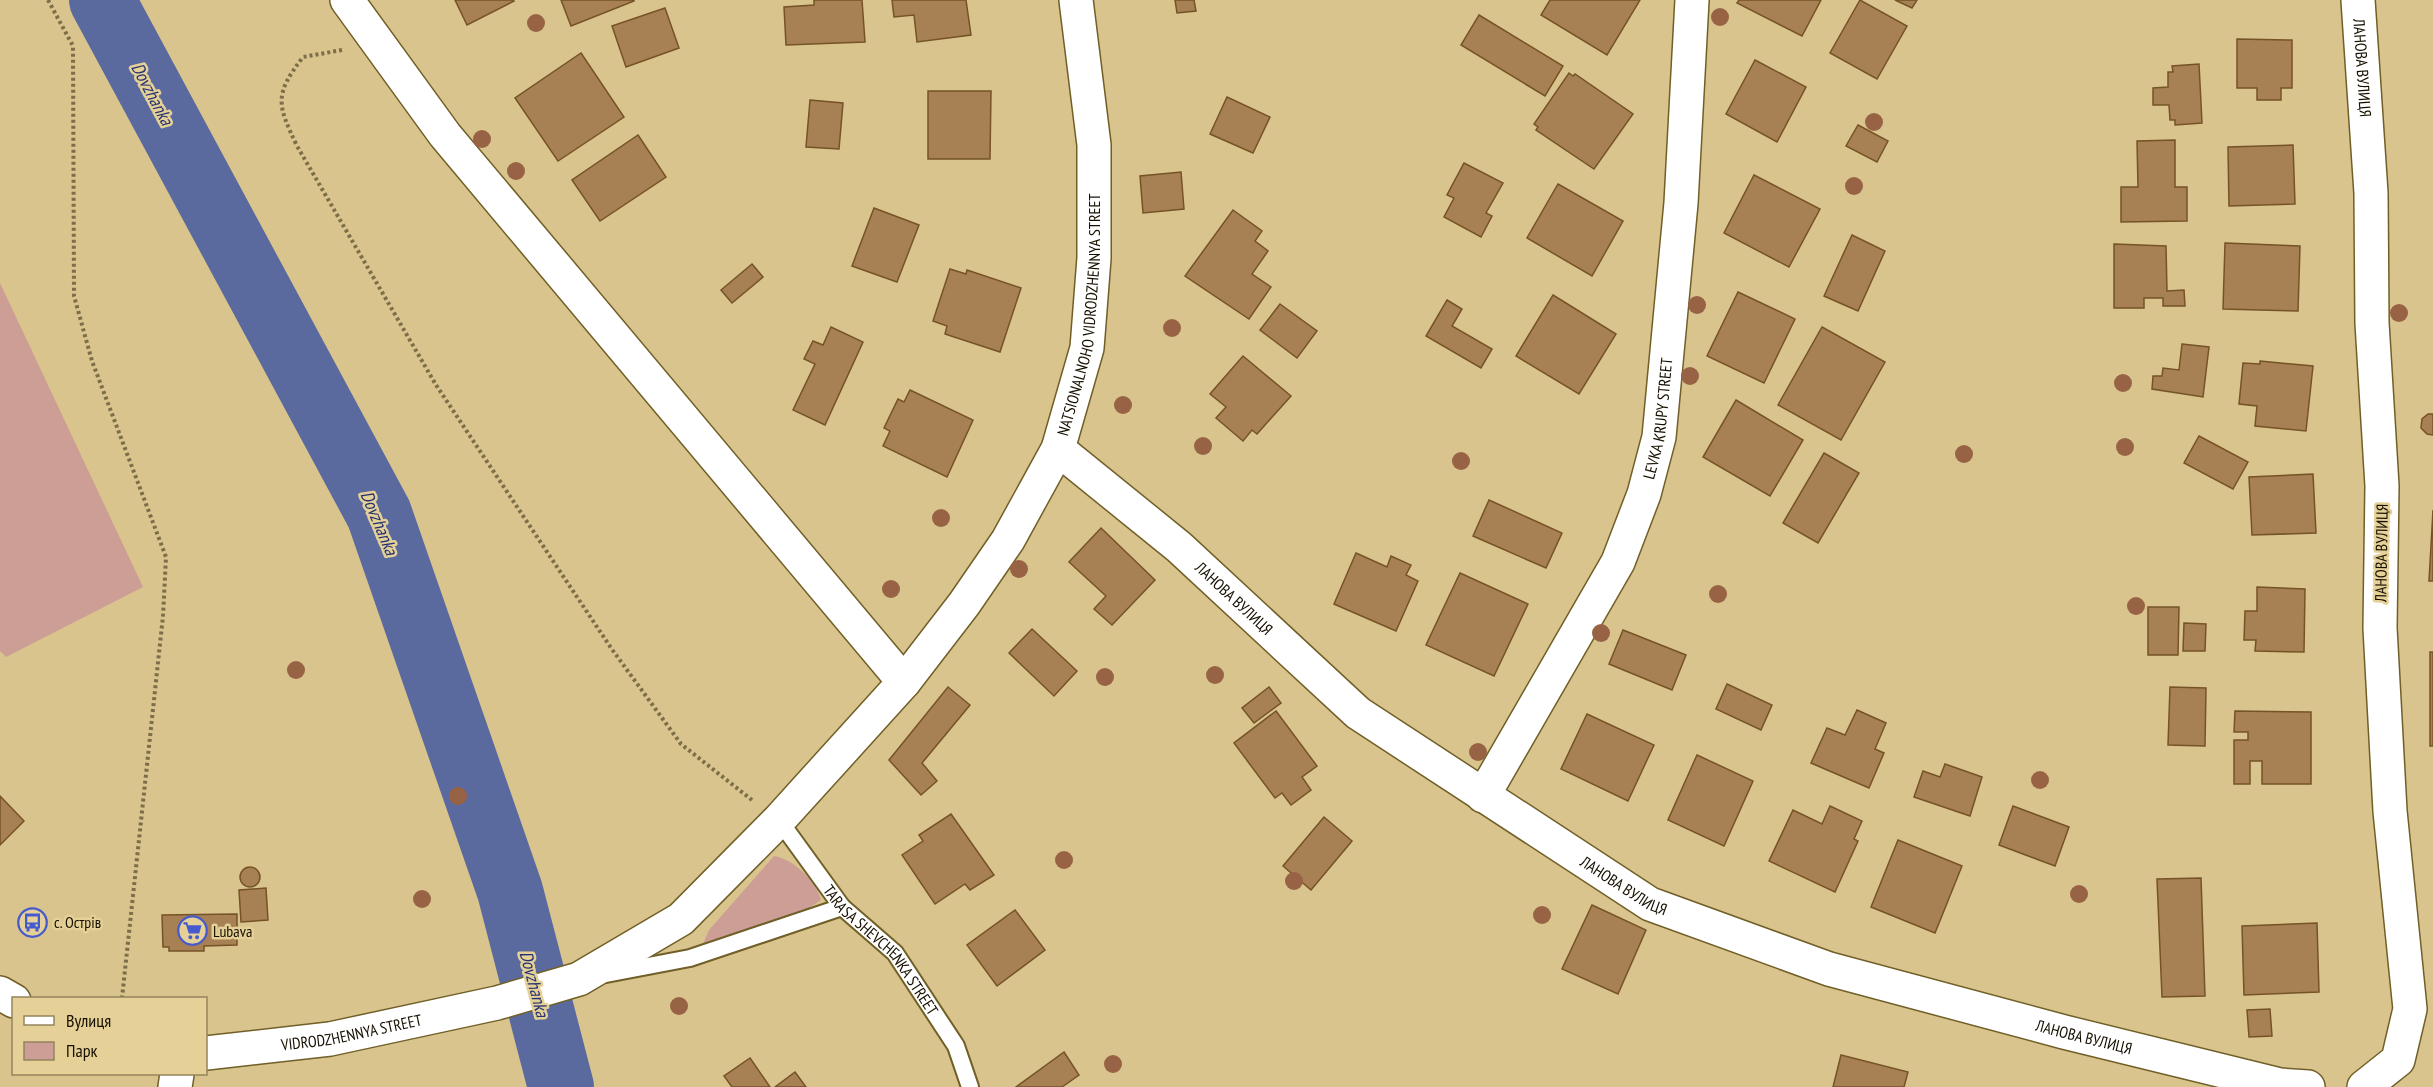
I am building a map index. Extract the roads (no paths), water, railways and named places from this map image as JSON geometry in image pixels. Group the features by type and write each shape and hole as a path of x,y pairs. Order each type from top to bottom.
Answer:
{"street":[{"path":"347,0 445,135 904,682"},
{"name":"NATSIONALNOHO VIDRODZHENNYA STREET","path":"779,820 904,682 964,604 1008,540 1058,449 1087,348 1094,258 1094,145 1076,0"},
{"name":"LEVKA KRUPY STREET","path":"1483,796 1618,562 1647,483 1659,437 1681,203 1692,0"},
{"name":"ЛАНОВА ВУЛИЦЯ","path":"2358,0 2371,193 2372,323 2382,486 2380,628 2390,811 2409,1009 2398,1060 2364,1087"},
{"name":"ЛАНОВА ВУЛИЦЯ","path":"1058,449 1179,547 1358,713 1650,904 1829,969 2075,1035 2280,1085 2308,1087"},
{"name":"VIDRODZHENNYA STREET","path":"207,1053 330,1038 497,1004 579,979 681,919 779,820"}],"lane":[{"name":"TARASA SHEVCHENKA STREET","path":"779,820 842,907 895,953 956,1046 969,1087"},
{"path":"579,979 690,958 842,907"}],"waterway":[{"name":"Dovzhanka","path":"102,0 379,514 510,891 561,1087"}],"place":[{"name":"с. Острів","path":"33,922"},
{"name":"Lubava","path":"192,931"}]}
